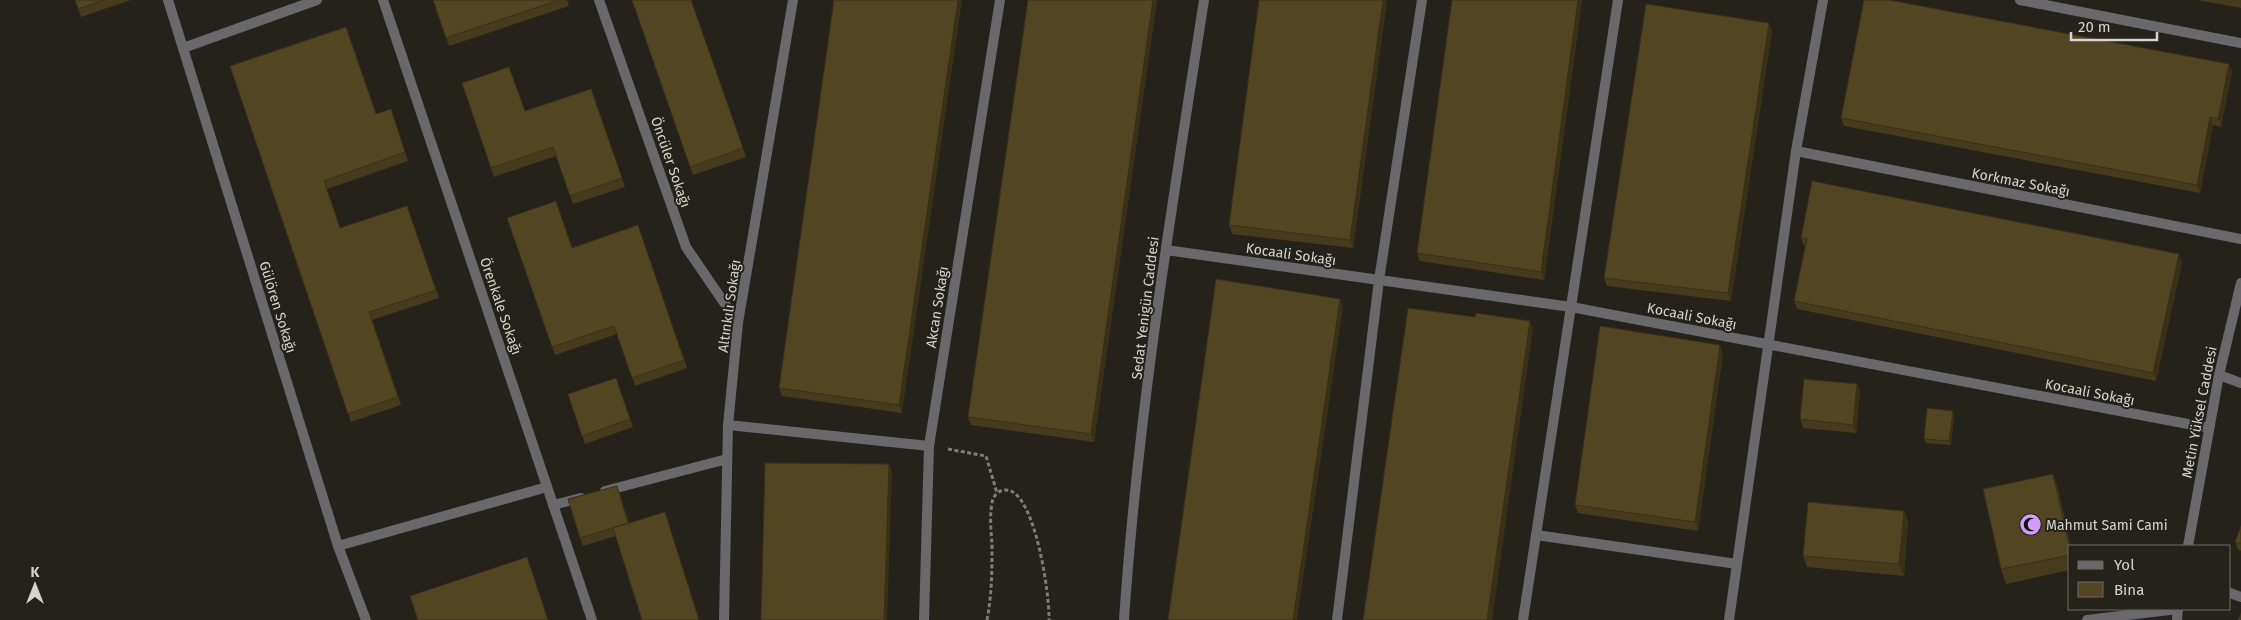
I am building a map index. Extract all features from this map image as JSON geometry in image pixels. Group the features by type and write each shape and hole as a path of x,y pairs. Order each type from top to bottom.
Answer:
{"street":[{"name":"Gülören Sokağı","path":"168,0 338,546 366,620"},
{"path":"183,48 317,0"},
{"name":"Örenkale Sokağı","path":"384,0 592,620"},
{"name":"Öncüler Sokağı","path":"599,0 686,248 738,323"},
{"name":"Altınkılı Sokağı","path":"724,620 728,425 738,323 793,0"},
{"name":"Akcan Sokağı","path":"924,620 929,446 1000,0"},
{"name":"Sedat Yenigün Caddesi","path":"1124,620 1130,538 1166,250 1204,0"},
{"path":"1337,620 1379,280 1422,0"},
{"path":"1523,620 1618,0"},
{"path":"1729,620 1796,152 1822,0"},
{"path":"2020,0 2241,43"},
{"name":"Korkmaz Sokağı","path":"1796,152 2241,239"},
{"name":"Kocaali Sokağı","path":"1166,250 1571,307 2209,428"},
{"name":"Metin Yüksel Caddesi","path":"2188,545 2219,375 2241,283"},
{"path":"2219,375 2241,383"},
{"path":"728,425 929,446"},
{"path":"553,505 727,458"},
{"path":"338,546 547,487"},
{"path":"1536,535 1737,564"},
{"path":"2087,620 2170,610"}],"path":[{"path":"929,446 986,456 997,493"},
{"path":"987,620 992,593 991,514 993,498 997,493 1005,490 1014,492 1022,501 1038,538 1049,620"}],"building":[{"path":"75,0 104,0 78,9"},
{"path":"433,0 559,0 446,38"},
{"path":"632,0 691,0 743,148 690,167"},
{"path":"834,0 958,0 899,405 779,388"},
{"path":"1028,0 1153,0 1091,434 968,417"},
{"path":"1259,0 1383,0 1350,240 1229,225"},
{"path":"1452,0 1578,0 1541,272 1417,253"},
{"path":"1864,0 1889,0 2229,64 2218,119 2210,117 2197,185 1841,118"},
{"path":"1646,4 1769,23 1728,293 1604,278"},
{"path":"346,27 376,114 391,109 405,152 324,181 340,228 407,206 436,290 369,312 398,397 348,414 230,66"},
{"path":"509,67 525,111 591,89 622,178 570,196 553,147 491,168 462,83"},
{"path":"1812,181 2179,254 2153,373 1794,301 1807,239 1801,238"},
{"path":"556,201 572,248 638,225 684,360 632,378 614,326 552,347 507,218"},
{"path":"1216,279 1340,299 1293,620 1168,620"},
{"path":"1408,308 1475,317 1476,313 1530,321 1487,620 1363,620"},
{"path":"1600,326 1720,345 1695,522 1575,505"},
{"path":"616,378 630,419 582,436 568,394"},
{"path":"1804,379 1857,384 1853,425 1800,419"},
{"path":"1927,408 1953,411 1949,441 1924,439"},
{"path":"765,463 889,464 884,620 761,620"},
{"name":"Mahmut Sami Cami","path":"2053,474 2069,545 2068,555 2001,569 1983,489"},
{"path":"617,486 628,523 580,538 568,499"},
{"path":"1808,502 1904,511 1899,564 1803,556"},
{"path":"665,512 699,620 642,620 613,528"},
{"path":"2241,526 2241,544 2235,542"},
{"path":"527,557 548,620 418,620 410,596"}],"place":[{"name":"Mahmut Sami Cami","path":"2030,525"}]}
